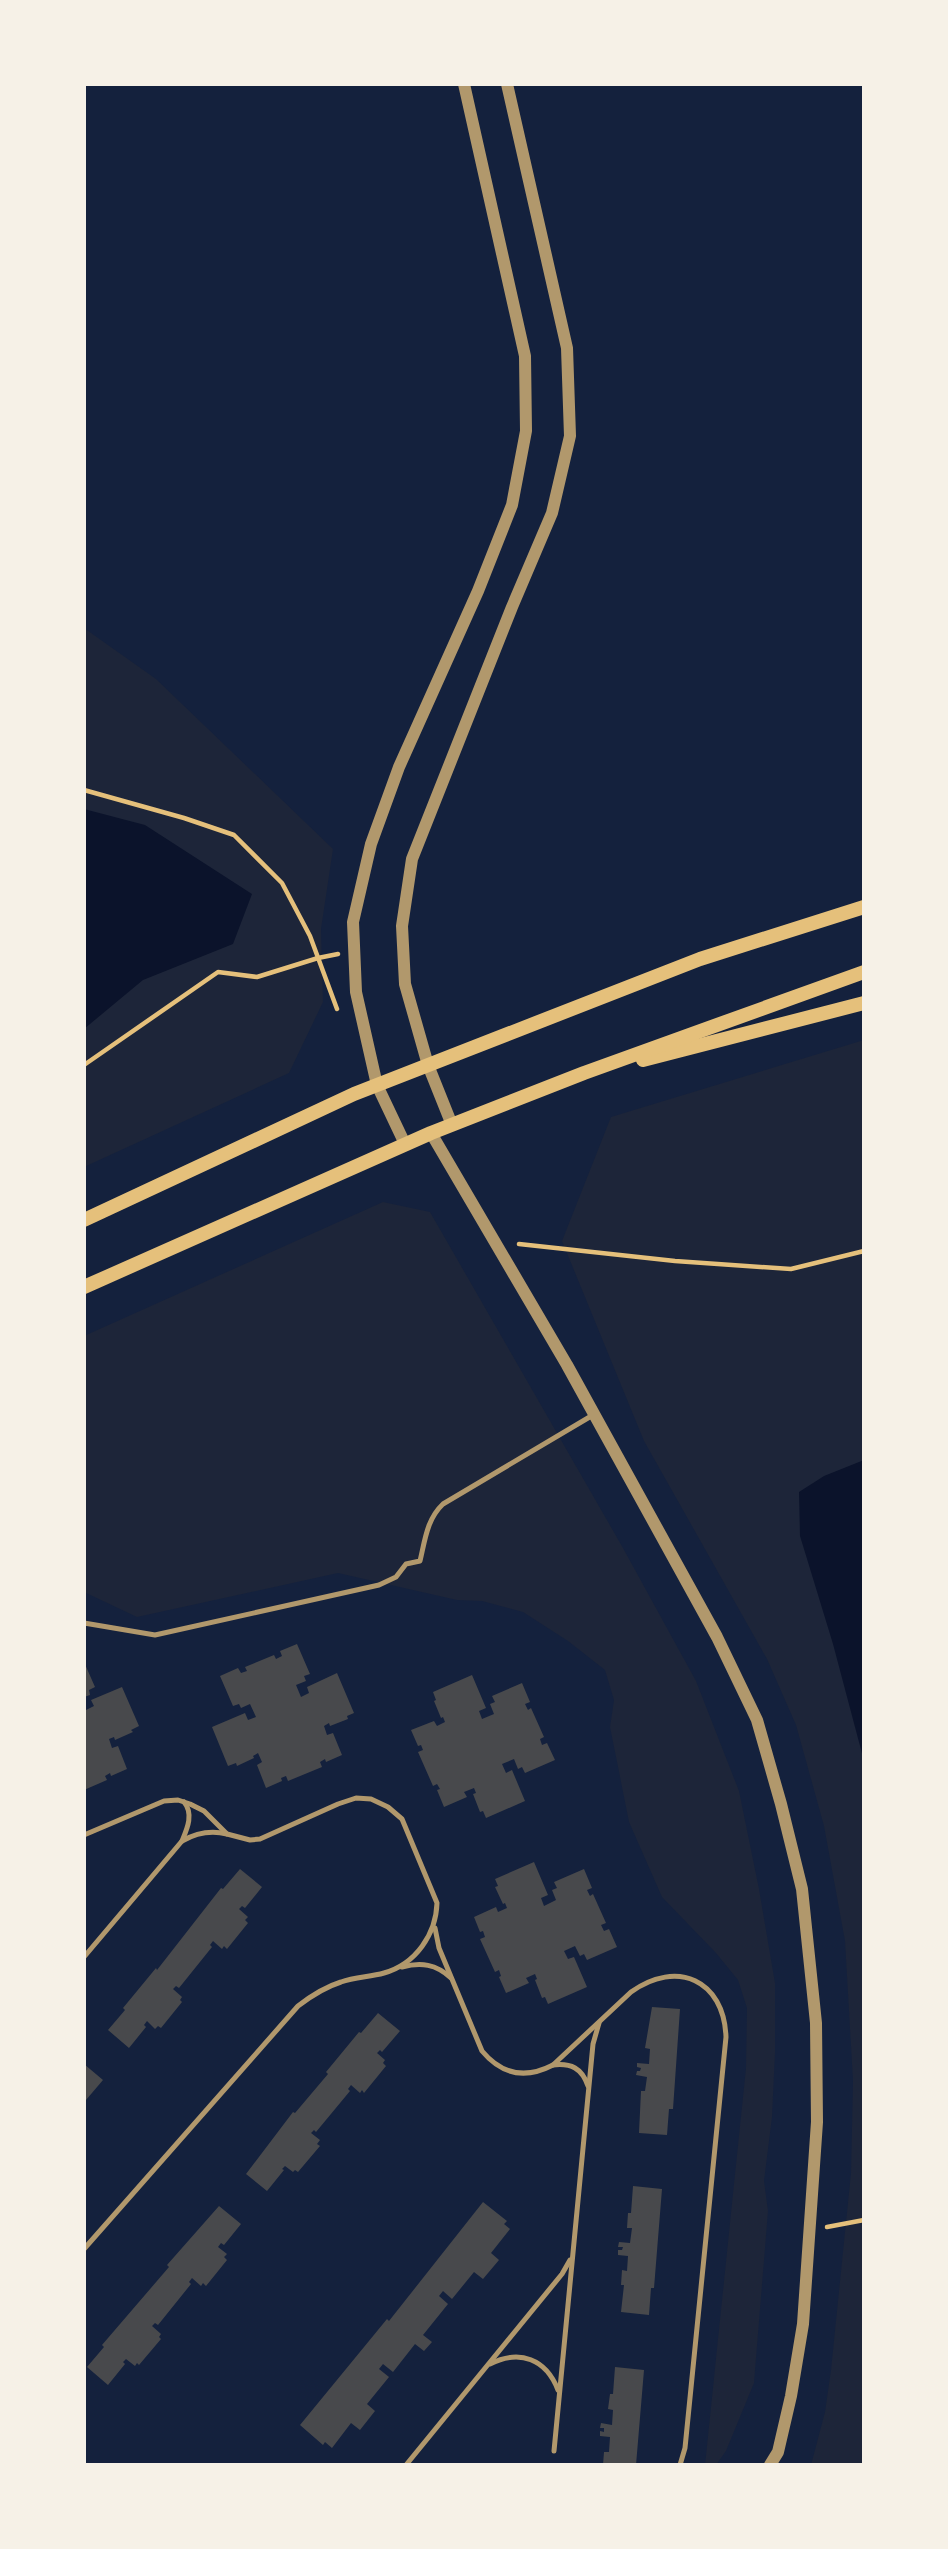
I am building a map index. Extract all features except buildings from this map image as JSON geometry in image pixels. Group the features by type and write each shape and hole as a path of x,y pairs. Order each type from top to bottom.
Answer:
{"main road":[{"path":"84,1220 377,1085 700,959 864,906"},
{"path":"84,1287 431,1133 584,1073 864,972"},
{"path":"584,1073 653,1058 864,1003"}],"street":[{"path":"405,1144 377,1085 356,992 353,922 371,844 399,767 478,590 512,505 526,430 525,356 464,84"},
{"path":"452,1125 428,1065 405,984 402,926 412,859 552,513 570,436 567,348 507,84"},
{"path":"431,1133 567,1365 717,1637 757,1720 803,1889 816,2023 817,2122 801,2336 778,2452 770,2465"}],"lane":[{"path":"84,1623 155,1635 379,1585 396,1577 407,1564 420,1561 429,1524 434,1512 443,1504 593,1415"},
{"path":"84,1956 182,1842 192,1835 227,1834 250,1840 260,1839 356,1798 371,1799 388,1807 402,1819 437,1903 436,1938 482,2051 492,2063 514,2074 540,2072 553,2065 644,1982 660,1976 687,1977 711,1994 725,2019 726,2037 686,2434 680,2465"},
{"path":"84,1836 164,1801 183,1802 204,1811 227,1834"},
{"path":"182,1842 190,1815 189,1808 183,1802"},
{"path":"399,1968 414,1955 435,1925"},
{"path":"84,2249 298,2006 312,1995 342,1981 424,1964 443,1970 452,1980"},
{"path":"554,2451 595,2033 602,2018"},
{"path":"553,2065 572,2066 580,2070 589,2088"},
{"path":"406,2465 562,2274 573,2253"},
{"path":"487,2365 512,2356 526,2358 549,2371 559,2393"}],"path":[{"path":"84,790 234,835 282,883 310,936 339,1014"},
{"path":"84,1065 218,972 257,977 318,958 354,952"},
{"path":"494,1241 675,1261 791,1269 864,1251"},
{"path":"810,2230 864,2220"}],"shaded area":[{"path":"84,628 156,679 333,849 321,929 323,1002 289,1073 84,1167"},
{"path":"84,809 145,825 252,894 233,944 143,980 84,1029"},
{"path":"864,1040 864,2465 811,2465 825,2412 831,2370 851,2173 853,2081 845,1941 824,1826 796,1725 767,1659 644,1441 562,1241 611,1117"},
{"path":"383,1202 430,1212 623,1548 696,1681 739,1791 775,1983 775,2053 772,2117 764,2181 768,2211 754,2383 726,2451 716,2465 705,2465 746,2068 747,2008 738,1980 662,1897 629,1822 610,1727 614,1700 605,1670 568,1641 523,1612 482,1601 457,1600 338,1573 137,1617 84,1592 84,1336"},
{"path":"864,1460 864,1761 833,1644 800,1536 799,1492 824,1476"}]}
